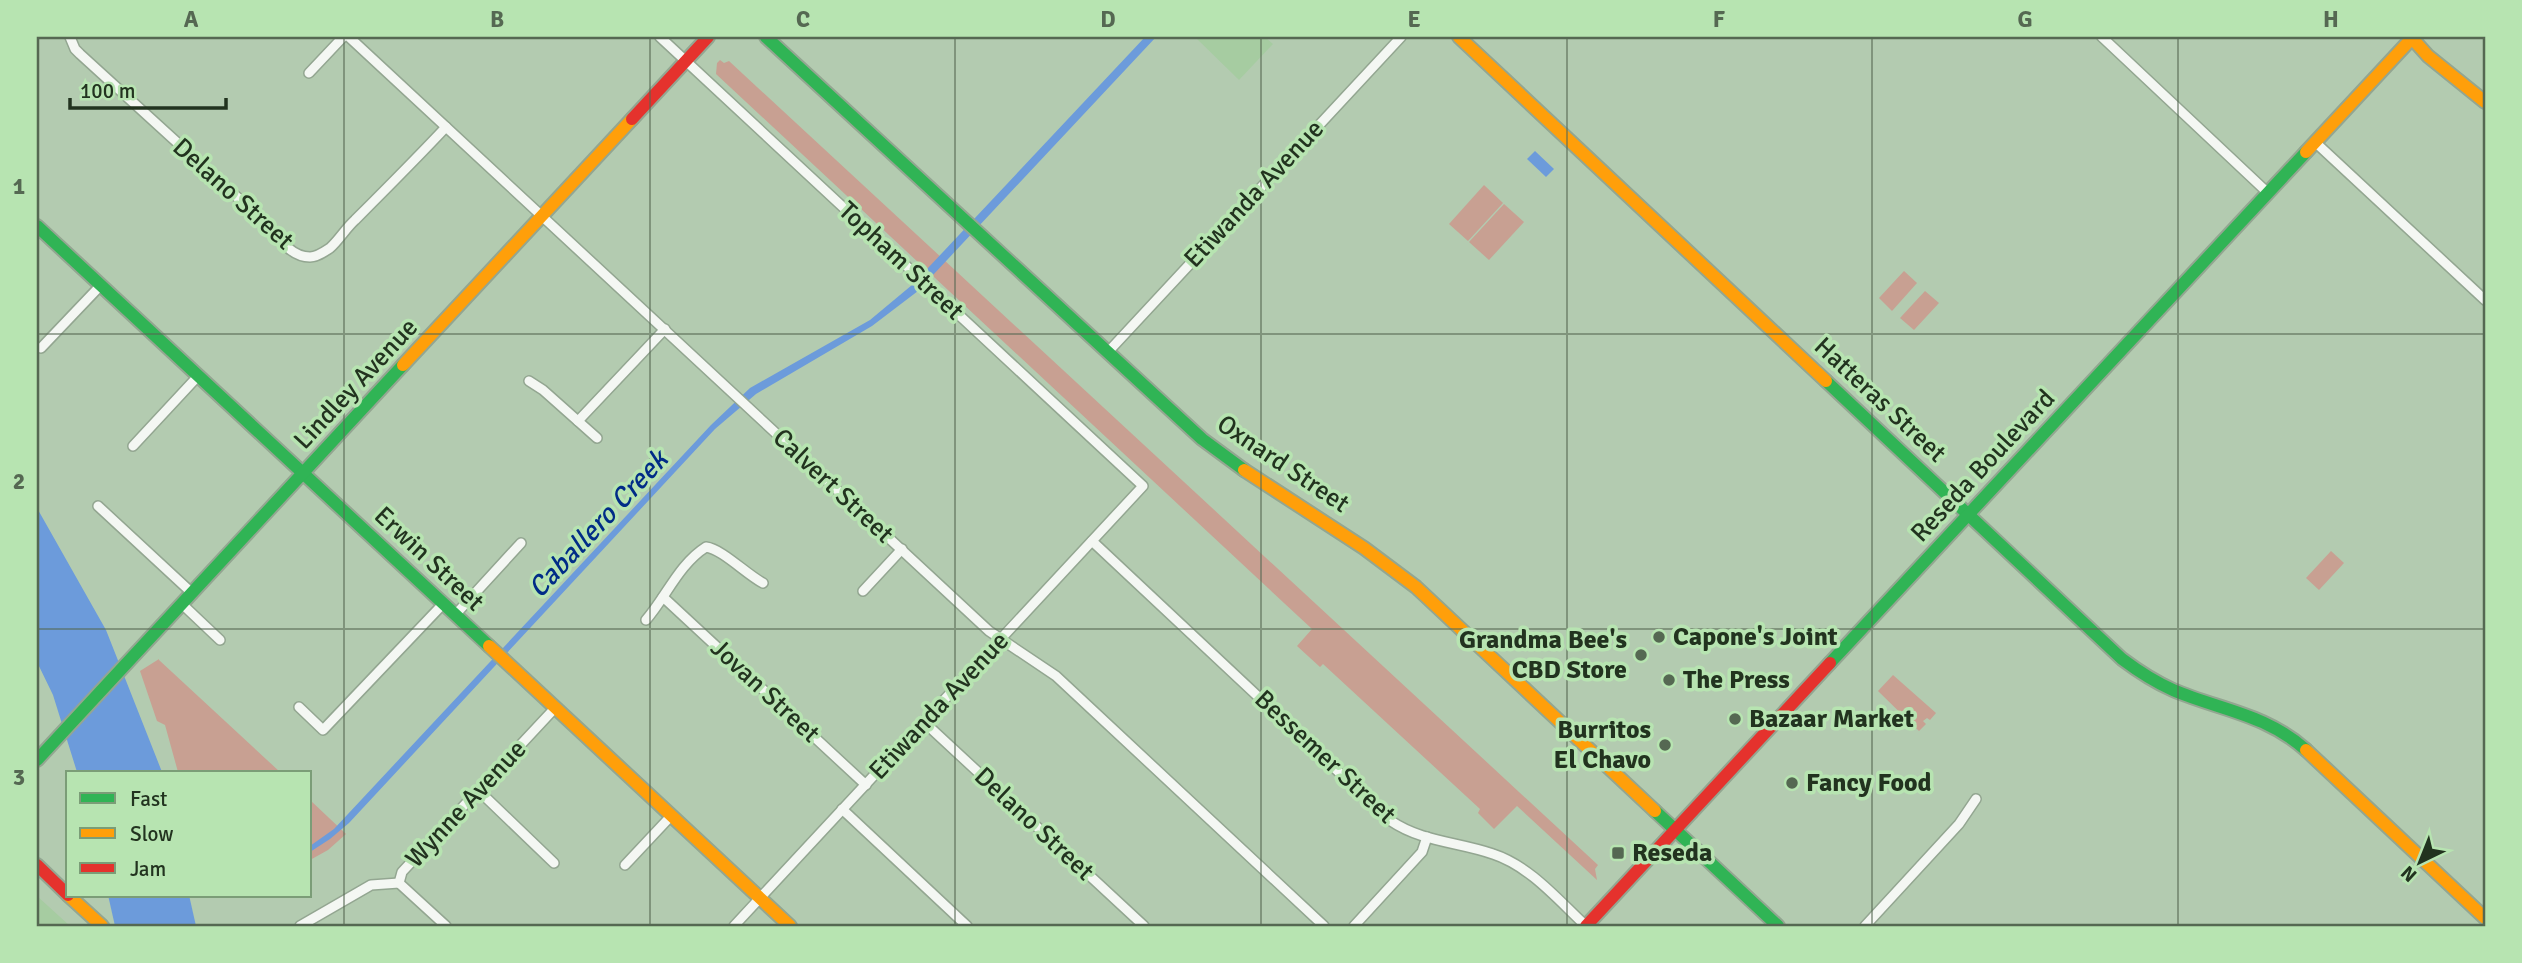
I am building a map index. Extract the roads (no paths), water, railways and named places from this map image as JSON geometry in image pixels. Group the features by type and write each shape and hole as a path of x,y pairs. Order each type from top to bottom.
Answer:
{"main road":[{"name":"Lindley Avenue","path":"37,760 708,37"},
{"name":"Oxnard Street","path":"766,37 1222,456 1368,548 1416,587 1778,926"},
{"name":"Hatteras Street","path":"1459,37 2115,653 2141,673 2182,694 2255,717 2295,740 2485,918"},
{"name":"Reseda Boulevard","path":"1586,926 2412,37"},
{"path":"2412,37 2428,56 2485,102"},
{"name":"Erwin Street","path":"37,226 790,926"},
{"path":"37,865 66,893"},
{"path":"70,897 98,923"}],"street":[{"path":"309,73 343,37"},
{"name":"Calvert Street","path":"349,37 1000,640 1056,677 1324,926"},
{"name":"Topham Street","path":"660,37 1143,486"},
{"name":"Etiwanda Avenue","path":"1108,352 1401,37"},
{"path":"2102,37 2268,193"},
{"name":"Delano Street","path":"70,38 80,54 272,229 285,245 292,251 310,257 331,247 352,222 391,186 446,127"},
{"path":"2315,142 2485,300"},
{"path":"41,348 101,285"},
{"path":"578,421 665,329"},
{"path":"133,446 199,375"},
{"path":"529,381 597,438"},
{"name":"Etiwanda Avenue","path":"734,926 1143,486"},
{"path":"98,506 192,593"},
{"name":"Bessemer Street","path":"1092,541 1391,821 1427,837 1493,853 1506,859 1527,873 1586,926"},
{"path":"455,615 521,543"},
{"path":"646,620 670,583 706,547 716,550 763,583"},
{"path":"863,591 902,550"},
{"name":"Jovan Street","path":"663,597 866,785"},
{"path":"182,604 220,640"},
{"path":"299,707 323,730 443,604"},
{"name":"Wynne Avenue","path":"300,926 371,885 398,883 402,872 555,708"},
{"name":"Delano Street","path":"924,722 1144,926"},
{"path":"478,790 554,863"},
{"path":"1865,926 1959,824 1976,799"},
{"path":"842,810 967,926"},
{"path":"625,865 671,816"},
{"path":"1354,926 1422,852 1427,837"},
{"path":"398,883 446,926"}],"water":[{"path":"1145,37 1156,37 918,291 872,326 756,394 715,429 349,823 312,851 312,845 334,829 711,425 750,388 870,320 912,285"},
{"path":"1535,151 1554,169 1546,177 1527,159"},
{"path":"37,508 106,630 162,771 77,771 53,695 37,662"},
{"path":"108,897 189,897 196,926 115,926"}],"place":[{"name":"Capone's Joint","path":"1659,637"},
{"name":"Grandma Bee's CBD Store","path":"1641,655"},
{"name":"The Press","path":"1669,680"},
{"name":"Bazaar Market","path":"1735,719"},
{"name":"Burritos El Chavo","path":"1665,745"},
{"name":"Fancy Food","path":"1792,783"},
{"name":"Reseda","path":"1618,853"}],"water label":[{"name":"Caballero Creek","path":"598,524"}]}
